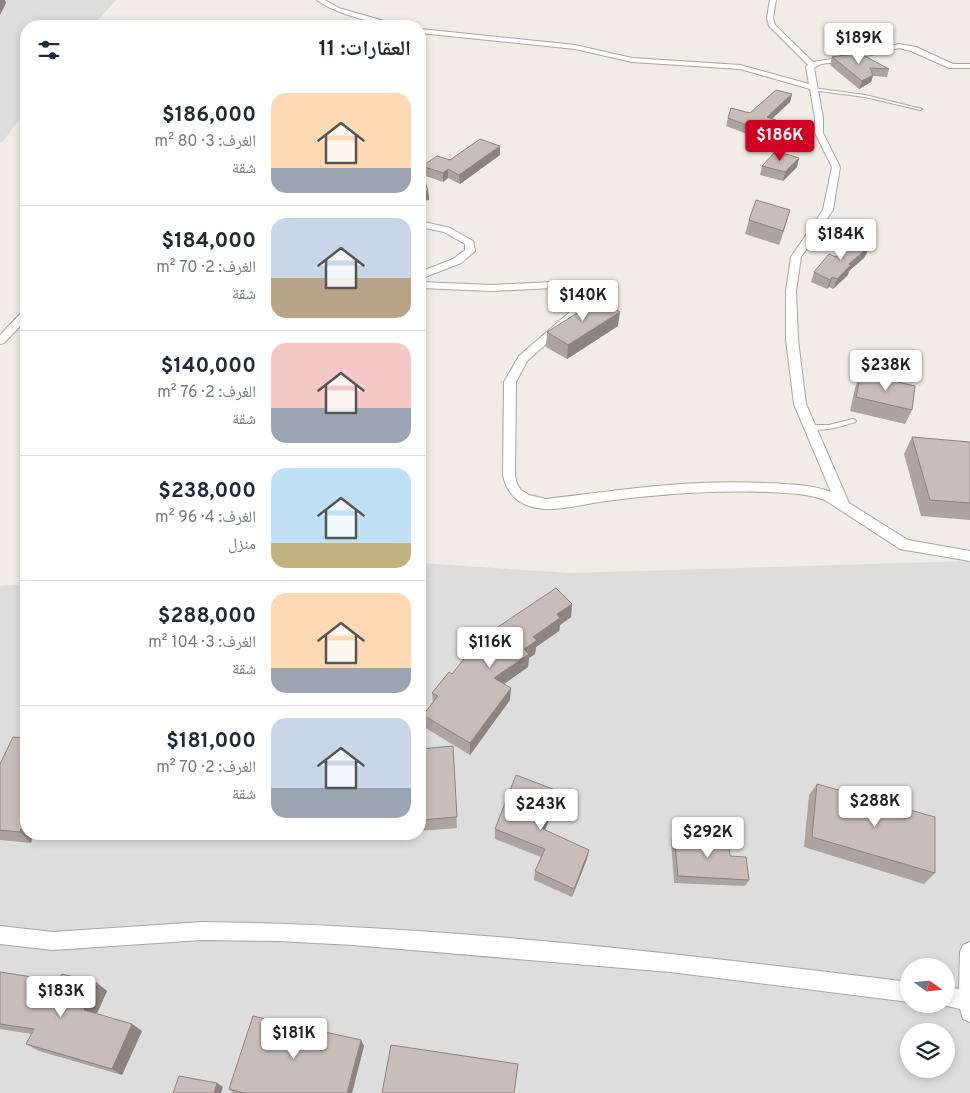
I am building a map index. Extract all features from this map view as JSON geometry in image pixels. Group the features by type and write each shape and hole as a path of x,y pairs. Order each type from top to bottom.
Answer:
{"street":[{"path":"320,0 328,6 374,20"},
{"path":"773,0 770,18 772,26 812,65"},
{"path":"426,32 575,47 632,60 740,67 813,88"},
{"path":"812,65 899,46 907,47 952,66 970,66"},
{"path":"812,65 810,70 819,118 819,133 836,167 828,210 796,257 790,313 800,404 843,504"},
{"path":"426,226 453,233 470,244 471,248 470,251 457,261 426,274"},
{"path":"426,286 492,288 573,284 582,285 589,293 588,299 583,306 523,359 510,382 509,475 516,493 525,499 546,504 560,504 663,490 731,486 796,489 817,492 843,504 905,545 970,556"},
{"path":"0,341 20,320"},
{"path":"0,935 53,941 202,931 278,932 353,936 670,962 900,991"},
{"path":"955,1001 969,1006 970,952"}],"lane":[{"path":"813,88 865,96 920,109"},
{"path":"810,427 829,427 853,421"}],"shaded area":[{"path":"0,0 116,0 98,20 20,20 20,119 0,143"},
{"path":"970,561 970,1093 0,1093 0,586 20,584 20,840 426,840 426,563 569,573"}],"building":[{"path":"859,53 889,69 870,68 873,75 862,81 832,57"},
{"path":"776,90 792,94 767,117 776,120 765,132 728,118 731,108 750,113"},
{"path":"480,139 500,146 459,175 448,169 443,173 426,167 426,163 437,156 450,160"},
{"path":"776,151 799,158 785,172 762,166"},
{"path":"756,200 790,210 783,231 749,220"},
{"path":"860,238 869,247 849,264 851,265 837,279 832,277 830,280 814,272 829,254 836,257"},
{"path":"598,300 620,312 568,345 547,332"},
{"path":"861,373 915,386 912,410 856,397"},
{"path":"912,437 970,442 970,503 930,500"},
{"path":"556,588 572,604 557,614 560,618 533,637 537,640 524,649 529,654 494,678 511,688 470,743 426,717 426,711 438,696 432,693 449,672 452,674 480,639"},
{"path":"13,737 20,738 20,832 0,830 0,764"},
{"path":"453,746 457,817 426,820 426,748"},
{"path":"516,775 558,791 543,829 589,850 574,889 535,871 545,849 495,829"},
{"path":"817,784 935,817 935,873 812,837"},
{"path":"674,833 700,835 701,843 729,844 730,856 746,857 749,880 678,876"},
{"path":"0,972 58,981 62,974 97,983 84,1010 132,1024 112,1069 26,1044 34,1029 0,1024"},
{"path":"253,1016 361,1040 347,1093 244,1093 229,1089"},
{"path":"391,1045 518,1064 514,1093 382,1093"},
{"path":"179,1076 217,1083 214,1093 173,1093"}]}
